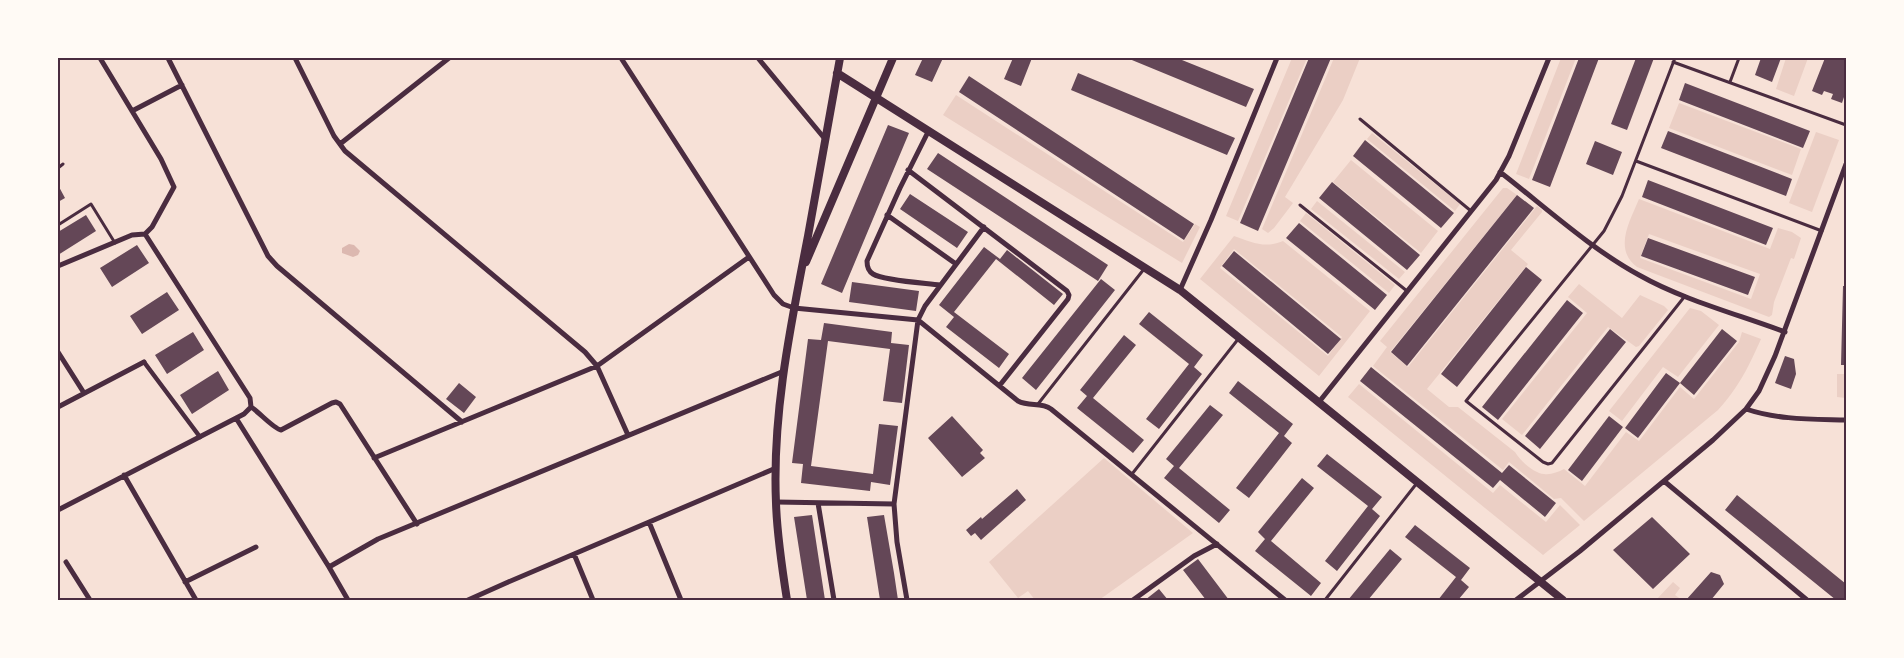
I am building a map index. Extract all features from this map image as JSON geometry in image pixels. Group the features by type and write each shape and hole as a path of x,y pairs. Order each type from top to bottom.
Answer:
{"street":[{"path":"58,266 132,235 145,234 152,227 174,187 161,159 100,58"},
{"path":"168,58 268,256 277,266 462,422"},
{"path":"295,58 340,144 350,157 579,346 597,366 628,435"},
{"path":"340,144 449,58"},
{"path":"621,58 749,257 783,304 794,308 918,320 1023,403 1038,404 1051,409 1285,600"},
{"path":"758,58 825,138"},
{"path":"788,600 781,557 776,502 776,468 784,371 840,58"},
{"path":"800,276 893,58"},
{"path":"1180,290 1211,220 1277,58"},
{"path":"1319,402 1500,172 1509,156 1549,58"},
{"path":"837,73 1180,290 1563,600"},
{"path":"132,111 182,86"},
{"path":"929,130 908,170 867,261 870,271 879,277 940,285"},
{"path":"1516,600 1724,432 1746,409 1765,379 1785,332 1846,164"},
{"path":"908,170 1067,291 1069,295 1068,299 1000,385"},
{"path":"1500,172 1594,245 1638,275 1686,296 1785,332"},
{"path":"887,215 956,264"},
{"path":"907,600 897,542 894,504 918,320 925,306 984,227"},
{"path":"145,234 250,398 251,407 263,415 276,429 281,430 336,402 340,404 416,524"},
{"path":"374,458 597,366 749,257"},
{"path":"58,352 84,393"},
{"path":"58,407 144,362 200,437"},
{"path":"329,567 364,547 416,524 784,371"},
{"path":"58,510 244,414 251,407"},
{"path":"1746,409 1787,417 1846,420"},
{"path":"236,418 348,600"},
{"path":"468,600 776,468"},
{"path":"124,476 196,600"},
{"path":"1664,481 1807,600"},
{"path":"776,502 894,504"},
{"path":"818,503 834,600"},
{"path":"649,522 681,600"},
{"path":"1133,600 1194,556 1217,544"},
{"path":"186,582 256,546"},
{"path":"574,554 593,600"},
{"path":"66,562 90,600"}],"lane":[{"path":"1675,58 1615,213 1594,245 1466,401 1543,462 1552,463 1686,296"},
{"path":"1730,82 1739,58"},
{"path":"1673,62 1846,125"},
{"path":"1360,119 1471,211"},
{"path":"1636,161 1822,231"},
{"path":"58,168 63,164"},
{"path":"58,225 91,204 115,243"},
{"path":"1300,205 1407,292"},
{"path":"1038,404 1146,267"},
{"path":"1132,474 1239,338"},
{"path":"1325,600 1417,482"}],"shaded area":[{"path":"1292,58 1307,58 1238,221 1226,216"},
{"path":"1334,58 1360,58 1343,100 1285,197 1293,203 1268,233 1262,229"},
{"path":"1561,58 1576,58 1529,179 1516,174"},
{"path":"1786,58 1808,58 1794,96 1776,89"},
{"path":"956,95 1183,242 1195,224 1200,227 1182,263 943,115"},
{"path":"1679,103 1801,149 1792,175 1669,128"},
{"path":"1816,132 1839,140 1812,212 1789,203"},
{"path":"1372,133 1460,204 1455,211 1367,139"},
{"path":"1351,160 1438,231 1421,253 1333,182"},
{"path":"1503,188 1507,188 1517,195 1390,352 1408,367 1537,206 1542,210 1511,250 1528,264 1427,389 1449,407 1458,407 1515,452 1532,469 1547,474 1564,469 1585,486 1626,432 1639,441 1680,387 1694,399 1739,342 1742,332 1761,339 1743,376 1718,410 1584,521 1561,498 1554,499 1509,462 1503,470 1373,366 1387,347 1380,341"},
{"path":"1639,199 1770,249 1778,228 1792,232 1801,238 1794,259 1791,258 1774,302 1772,315 1769,317 1637,267 1630,260 1626,252 1625,243 1628,225","holes":["1649,234 1760,274 1751,299 1640,258"]},
{"path":"1317,201 1405,272 1399,279 1311,209"},
{"path":"1306,213 1395,285 1389,293 1300,221"},
{"path":"1234,236 1264,245 1283,241 1370,311 1319,376 1200,279","holes":["1234,249 1342,337 1328,356 1220,268"]},
{"path":"349,244 354,245 360,251 358,255 353,257 342,253 342,248"},
{"path":"1579,284 1622,318 1640,295 1664,306 1668,310 1639,346 1636,347 1608,327 1522,435 1502,419 1587,313 1568,297"},
{"path":"1690,308 1701,311 1719,325 1678,377 1663,367 1622,421 1609,411"},
{"path":"1837,374 1846,374 1846,398 1837,397"},
{"path":"1359,384 1493,493 1500,485 1546,522 1560,505 1580,525 1543,555 1348,397"},
{"path":"1104,458 1193,533 1099,600 1035,600 1028,591 1018,598 989,562"},
{"path":"1673,582 1680,588 1675,595 1682,600 1656,600"}],"building":[{"path":"923,58 943,58 932,82 915,75"},
{"path":"1013,58 1032,58 1021,86 1004,79"},
{"path":"1127,58 1177,58 1254,89 1246,107"},
{"path":"1309,58 1331,58 1258,231 1240,223"},
{"path":"1579,58 1599,58 1550,187 1532,180"},
{"path":"1636,58 1654,58 1627,130 1611,124"},
{"path":"1761,58 1781,58 1772,82 1755,75"},
{"path":"1825,58 1846,58 1846,91 1842,103 1831,99 1833,94 1824,91 1822,95 1812,91"},
{"path":"1078,73 1235,138 1227,155 1071,90"},
{"path":"969,76 1194,224 1184,240 959,92"},
{"path":"1685,83 1810,131 1803,148 1679,100"},
{"path":"888,125 909,133 842,293 821,284"},
{"path":"1668,131 1792,179 1786,196 1661,148"},
{"path":"1365,140 1454,213 1441,228 1353,156"},
{"path":"1595,141 1622,152 1613,175 1586,164"},
{"path":"938,153 1108,265 1098,281 927,169"},
{"path":"1648,180 1773,228 1766,245 1642,197"},
{"path":"1332,182 1420,255 1407,270 1319,198"},
{"path":"58,185 65,198 58,202"},
{"path":"910,194 968,232 957,248 900,209"},
{"path":"1517,195 1534,208 1407,366 1391,352"},
{"path":"86,215 96,231 58,255 58,232"},
{"path":"1299,223 1387,295 1375,310 1286,238"},
{"path":"1648,238 1755,277 1748,295 1641,256"},
{"path":"137,245 149,263 112,287 100,268"},
{"path":"984,247 1000,259 1007,250 1063,294 1054,305 996,259 954,312 1009,354 999,368 946,327 954,317 939,305"},
{"path":"1234,251 1341,339 1328,354 1222,266"},
{"path":"1526,267 1542,280 1457,387 1441,374"},
{"path":"1101,279 1115,290 1036,390 1022,378"},
{"path":"852,282 919,291 916,311 849,302"},
{"path":"1843,286 1846,286 1846,365 1841,365"},
{"path":"167,292 179,310 142,334 130,316"},
{"path":"1567,300 1583,313 1498,420 1482,407"},
{"path":"1149,312 1203,355 1194,367 1202,374 1159,429 1146,419 1189,364 1139,324"},
{"path":"824,323 892,332 891,343 909,345 902,403 883,401 890,349 828,341 811,466 873,474 879,424 898,426 890,485 871,482 870,491 801,483 803,464 792,463 808,339 821,340"},
{"path":"1610,329 1626,342 1540,449 1525,436"},
{"path":"1722,329 1737,341 1694,395 1680,383"},
{"path":"193,332 204,350 167,374 155,355"},
{"path":"1124,335 1136,345 1093,398 1144,440 1133,453 1077,408 1087,396 1080,390"},
{"path":"1785,356 1794,359 1796,374 1791,389 1775,383"},
{"path":"1371,367 1502,473 1509,465 1556,503 1545,517 1500,480 1493,488 1360,381"},
{"path":"218,371 229,390 192,414 180,395"},
{"path":"1666,373 1680,383 1638,438 1625,428"},
{"path":"1238,381 1293,424 1284,436 1292,443 1249,498 1236,488 1279,433 1229,393"},
{"path":"459,383 476,397 464,413 446,399"},
{"path":"1210,405 1223,415 1179,468 1230,510 1219,523 1164,478 1174,466 1166,459"},
{"path":"952,416 983,450 980,453 985,458 962,477 928,438"},
{"path":"1609,416 1623,427 1582,481 1568,470"},
{"path":"1327,454 1382,497 1372,509 1380,516 1337,571 1325,561 1368,506 1317,466"},
{"path":"1302,478 1314,488 1271,541 1321,583 1311,596 1255,551 1265,539 1258,532"},
{"path":"1017,489 1026,500 981,540 975,533 971,536 966,530"},
{"path":"1737,495 1846,584 1846,600 1836,600 1725,510"},
{"path":"812,515 825,600 807,600 794,517"},
{"path":"884,515 898,600 880,600 867,517"},
{"path":"1652,517 1690,554 1653,589 1613,550"},
{"path":"1415,525 1470,568 1461,580 1469,587 1458,600 1438,600 1456,577 1405,537"},
{"path":"1390,549 1402,559 1368,600 1348,600"},
{"path":"1198,559 1229,600 1206,600 1183,570"},
{"path":"1711,572 1720,575 1724,584 1711,600 1686,600"},
{"path":"1159,589 1168,600 1145,600"}]}
